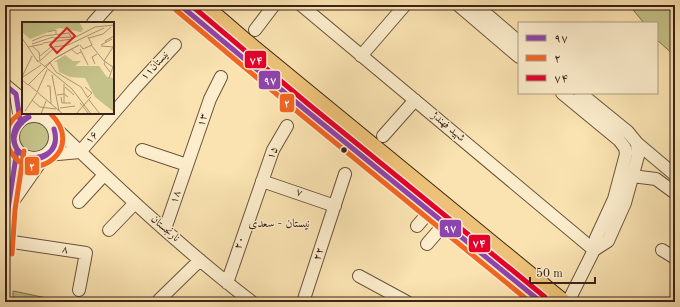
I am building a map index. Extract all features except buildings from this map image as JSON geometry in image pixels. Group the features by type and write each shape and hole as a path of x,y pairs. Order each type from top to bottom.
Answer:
{"main road":[{"path":"180,5 297,103 541,302"},
{"path":"203,5 288,77 563,302"}],"street":[{"path":"94,22 110,5"},
{"path":"254,30 274,5"},
{"name":"شهید فهندژ","path":"301,5 360,56 415,100 594,250"},
{"path":"360,56 405,5"},
{"path":"458,5 518,56"},
{"path":"476,5 518,41"},
{"name":"۱۱نیستان","path":"135,88 175,45"},
{"name":"۱۳","path":"187,165 210,99 221,77"},
{"path":"5,85 21,98 20,120 9,135 13,141 5,254"},
{"name":"۱۶","path":"114,112 135,88"},
{"path":"563,94 619,140 625,148 626,154 614,200 596,238 594,250 568,302"},
{"path":"581,94 628,132 637,143 675,175"},
{"path":"383,136 415,100"},
{"name":"۱۶","path":"80,152 113,114"},
{"path":"8,209 45,156 52,150 56,137 54,130 44,118 32,116 20,120"},
{"name":"نارنجستان","path":"44,118 165,230 252,302"},
{"name":"۱۵","path":"262,181 273,150 287,126"},
{"path":"594,250 608,241 625,204 638,156 637,143"},
{"path":"12,149 29,158 36,159 45,156 80,152"},
{"path":"142,150 187,165"},
{"name":"۱۸","path":"165,230 187,165"},
{"name":"۲۲","path":"304,302 345,174"},
{"path":"79,202 104,175"},
{"path":"632,176 656,178 675,193"},
{"name":"۷","path":"262,181 335,206"},
{"name":"۲۰","path":"227,282 262,181"},
{"path":"109,230 135,203"},
{"path":"417,226 430,211"},
{"path":"428,244 445,223"},
{"name":"۸","path":"6,241 86,253 79,290"},
{"path":"662,250 675,258"},
{"path":"159,300 200,260"},
{"path":"359,276 407,302"}],"shaded area":[{"path":"629,5 675,5 675,56 658,41 658,22 643,22"},
{"path":"34,122 44,127 49,137 44,147 34,152 24,147 19,137 24,127"},
{"path":"13,291 66,302 13,302"}],"transit line":[{"name":"۹۷","path":"180,5 303,108 541,302"},
{"name":"۷۴","path":"191,5 307,103 545,297"},
{"name":"۲","path":"176,10 530,302"},
{"name":"۹۷","path":"5,85 16,94 20,120"},
{"name":"۲","path":"22,112 13,119 7,129 7,143 13,155 22,163 33,166 44,164 53,159 60,150 63,139 60,126 51,114"},
{"name":"۹۷","path":"23,155 15,146 14,134 18,123 29,117"},
{"name":"۹۷","path":"23,155 18,150 14,140 20,125 29,117"},
{"name":"۹۷","path":"29,158 41,158 50,152 55,141 54,129"},
{"name":"۹۷","path":"29,158 35,158 50,151 55,142 54,129"},
{"name":"۹۷","path":"5,254 8,209 17,150"},
{"name":"۲","path":"12,254 15,210 24,151"}],"district":[{"name":"نیستان - سعدی","path":"279,224"}]}
